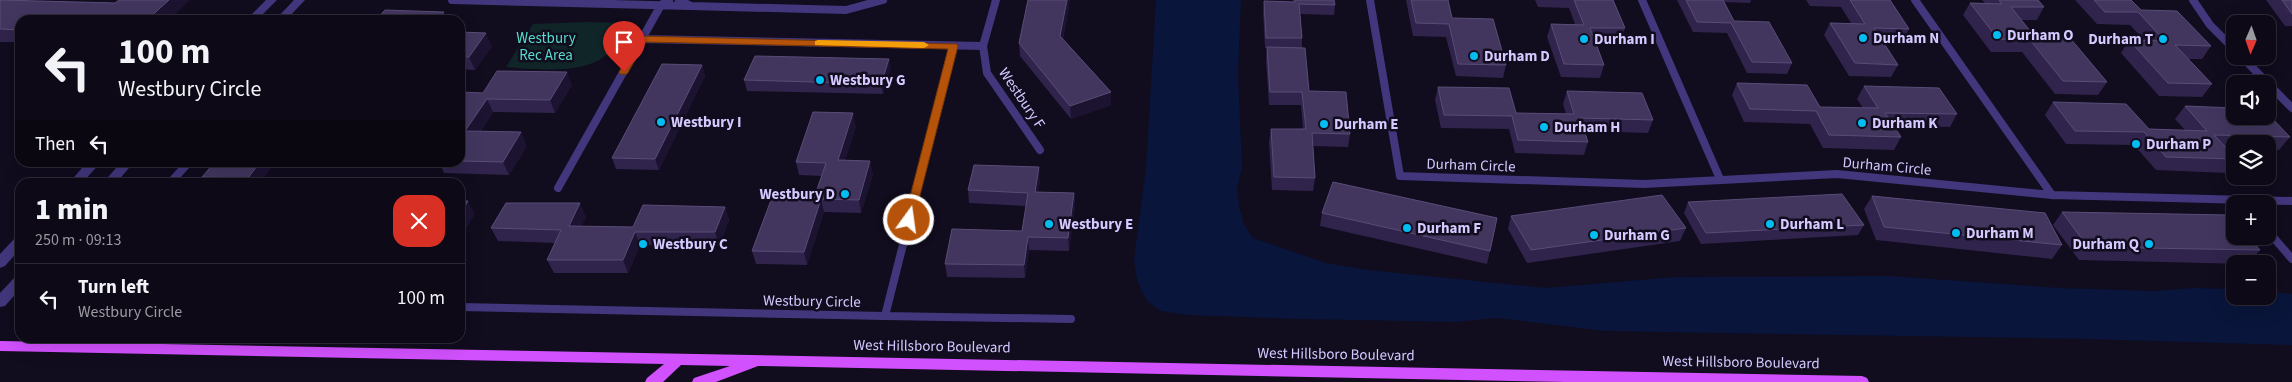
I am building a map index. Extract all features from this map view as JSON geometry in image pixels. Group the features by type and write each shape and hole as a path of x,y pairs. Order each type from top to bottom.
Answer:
{"main road":[{"name":"West Hillsboro Boulevard","path":"0,346 678,358 1658,380 1862,382"},
{"path":"652,382 668,370 678,358"},
{"path":"699,382 764,360"}],"street":[{"path":"256,15 272,0"},
{"path":"285,15 300,0"},
{"path":"80,178 90,167"},
{"path":"114,178 124,167"},
{"path":"0,263 15,246"},
{"path":"0,302 15,286"}],"lane":[{"path":"452,0 846,10 883,0"},
{"path":"558,188 661,5 669,0"},
{"path":"679,0 691,6"},
{"name":"Westbury F","path":"996,0 983,46 987,73 1040,150"},
{"name":"Durham Circle","path":"1370,0 1400,176 1644,184 1837,174 2052,195 2226,201"},
{"path":"1642,0 1720,179"},
{"path":"1915,0 2052,195"},
{"path":"2193,0 2210,25 2226,41"},
{"path":"642,38 983,46"},
{"path":"885,316 953,46"},
{"path":"2250,65 2292,108"},
{"path":"175,178 184,167"},
{"name":"Durham Circle","path":"2276,201 2292,201"},
{"path":"2276,240 2292,259"},
{"name":"Westbury Circle","path":"465,308 1071,319"}],"green space":[{"name":"Westbury Rec Area","path":"626,23 611,49 605,56 595,62 583,66 557,69 506,67 533,24"}],"water":[{"path":"1156,0 1241,0 1238,75 1242,167 1237,189 1244,224 1253,238 1326,263 1368,270 1546,288 1676,277 1889,276 2061,288 2154,291 2193,288 2226,289 2226,305 2276,305 2276,292 2292,294 2292,345 2087,339 1604,331 1496,318 1455,322 1300,319 1187,315 1161,311 1148,302 1142,292 1137,280 1134,260 1146,167"}],"building":[{"path":"0,0 115,3 119,0 169,0 152,15 15,15 15,30 0,29"},
{"path":"1028,0 1067,0 1060,36 1111,92 1070,106 1019,43"},
{"path":"1295,0 1334,0 1335,5 1299,4 1302,38 1266,38 1264,1 1295,2"},
{"name":"Durham D","path":"1411,0 1448,0 1452,18 1493,19 1506,65 1458,64 1449,24 1416,23"},
{"path":"1574,0 1613,0 1625,28 1590,28 1604,65 1564,64 1551,24 1584,25"},
{"path":"1686,0 1723,0 1734,21 1769,22 1792,63 1752,62 1731,23 1697,22"},
{"path":"1850,0 1890,0 1909,29 1874,28 1898,65 1855,63 1830,23 1865,24"},
{"path":"1999,0 2038,0 2044,7 2011,7 2035,37 2070,38 2107,82 2063,81 2030,40 1998,39 1970,3 2002,4"},
{"path":"2094,0 2131,0 2141,10 2177,11 2211,46 2175,45 2212,84 2168,83 2129,40 2165,41 2138,12 2105,12"},
{"path":"2282,0 2292,0 2292,14"},
{"path":"385,10 444,12 441,15 380,15"},
{"path":"465,32 486,33 469,57 465,57"},
{"name":"Durham E","path":"1267,47 1305,48 1309,91 1346,92 1350,134 1312,133 1315,178 1274,177 1271,129 1306,129 1302,92 1270,92"},
{"path":"755,56 889,59 881,84 744,80"},
{"name":"Westbury I","path":"662,64 702,65 655,159 612,158"},
{"path":"497,71 567,72 550,100 487,99 465,131 465,92 483,93"},
{"path":"1737,83 1807,85 1820,107 1878,108 1864,86 1939,88 1957,114 1885,113 1901,137 1829,135 1816,111 1750,109"},
{"path":"1438,87 1509,88 1516,113 1574,114 1567,91 1642,93 1653,120 1580,118 1588,142 1518,140 1512,116 1444,115"},
{"path":"2053,102 2126,104 2149,129 2207,131 2185,106 2226,108 2226,125 2276,125 2276,122 2290,137 2276,137 2276,135 2214,135 2226,148 2226,159 2166,157 2144,132 2075,131"},
{"name":"Westbury D","path":"813,112 853,113 838,160 870,161 859,200 821,199 804,252 752,251 771,200 813,201 826,163 796,162"},
{"path":"465,131 521,132 503,162 465,161"},
{"name":"Westbury E","path":"974,165 1039,167 1035,192 1074,193 1068,238 1028,237 1024,265 945,264 952,229 1022,231 1028,193 968,190"},
{"path":"211,167 256,167 248,178 202,177"},
{"path":"1333,182 1497,218 1490,251 1322,213"},
{"name":"Durham L","path":"1842,194 1864,225 1706,233 1688,202"},
{"name":"Durham G","path":"1662,195 1686,228 1531,250 1511,216"},
{"path":"1872,196 2045,213 2062,245 1884,227"},
{"path":"506,203 580,203 569,226 633,227 643,205 725,207 715,232 635,232 623,260 547,260 561,230 491,228"},
{"path":"2062,212 2226,215 2226,245 2256,245 2260,250 2088,247"}],"slow traffic":[{"path":"818,43 924,45"}],"place":[{"name":"Durham O","path":"1997,35"},
{"name":"Durham N","path":"1863,38"},
{"name":"Durham I","path":"1584,39"},
{"name":"Durham T","path":"2163,39"},
{"name":"Durham D","path":"1474,56"},
{"name":"Westbury G","path":"820,80"},
{"name":"Westbury I","path":"661,122"},
{"name":"Durham K","path":"1862,123"},
{"name":"Durham E","path":"1324,124"},
{"name":"Durham H","path":"1544,127"},
{"name":"Durham P","path":"2136,144"},
{"name":"Westbury D","path":"845,194"},
{"name":"Westbury E","path":"1049,224"},
{"name":"Durham L","path":"1770,224"},
{"name":"Durham F","path":"1407,228"},
{"name":"Durham M","path":"1956,233"},
{"name":"Durham G","path":"1594,235"},
{"name":"Westbury C","path":"643,244"},
{"name":"Durham Q","path":"2149,244"}],"route":[{"path":"624,72 642,38 953,46 909,220"}]}
